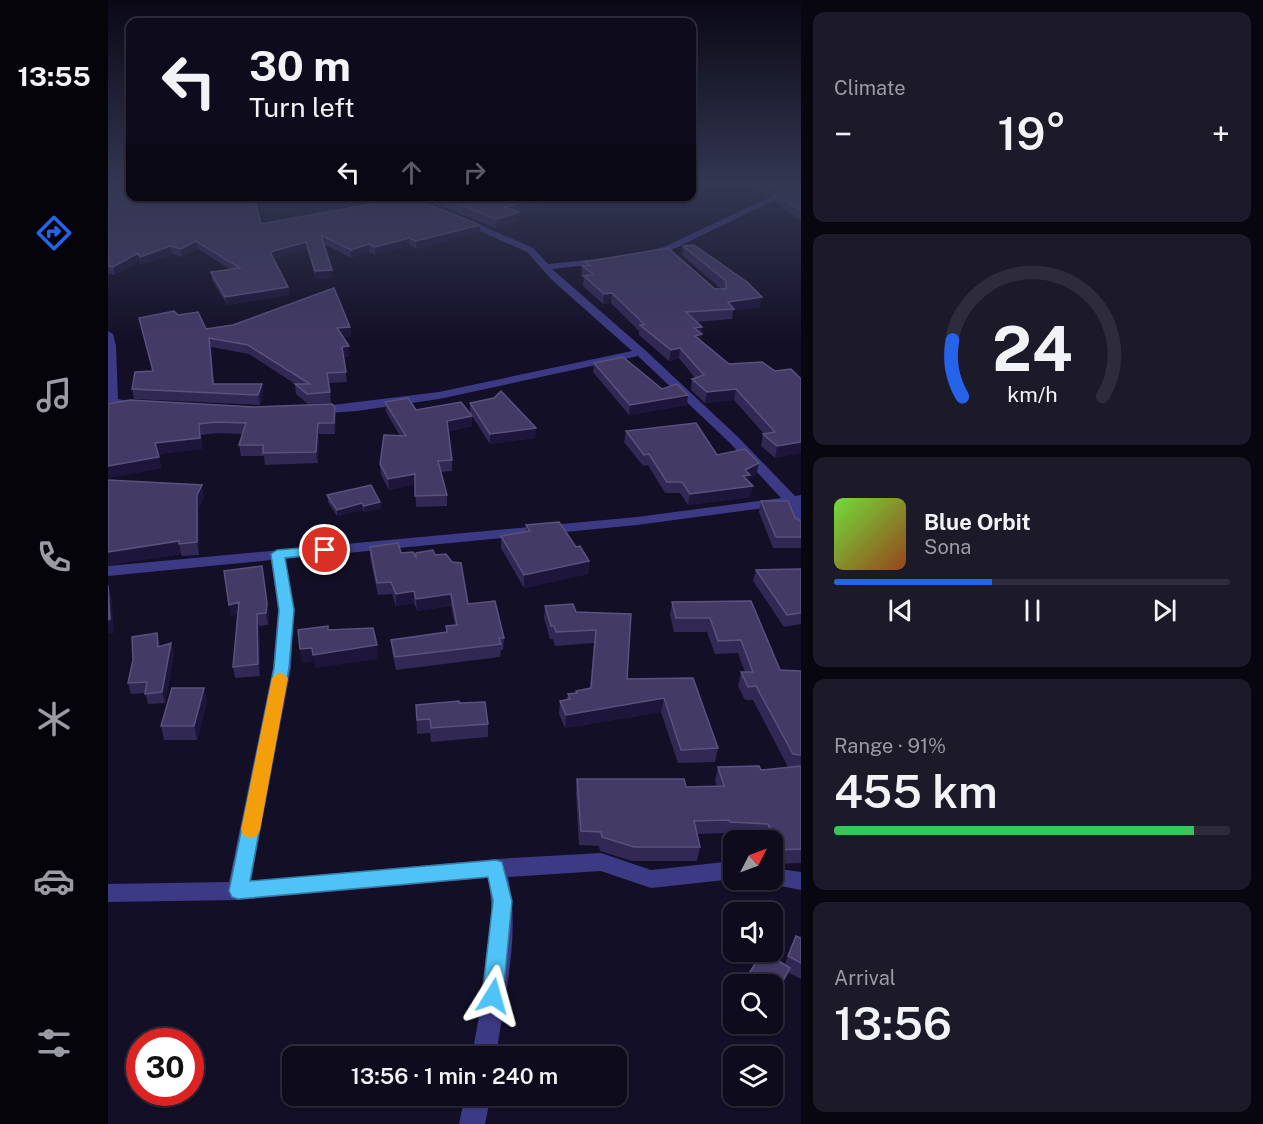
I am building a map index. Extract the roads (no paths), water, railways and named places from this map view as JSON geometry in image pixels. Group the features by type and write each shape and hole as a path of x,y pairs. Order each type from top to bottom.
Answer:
{"street":[{"path":"503,236 519,243 548,267 555,278 640,352 796,500 801,528"},
{"path":"635,254 670,251 699,236"},
{"path":"548,267 617,258"},
{"path":"108,334 111,346 112,400 123,406 144,407"},
{"path":"303,411 368,407 422,400 640,352"},
{"path":"108,571 637,521 796,500"},
{"path":"238,891 282,668 286,610 277,554"},
{"path":"108,893 238,891 496,868 601,862 651,879 723,871"},
{"path":"486,1046 499,956 503,901 496,868"},
{"path":"783,879 801,881"},
{"path":"472,1124 476,1106"}]}
